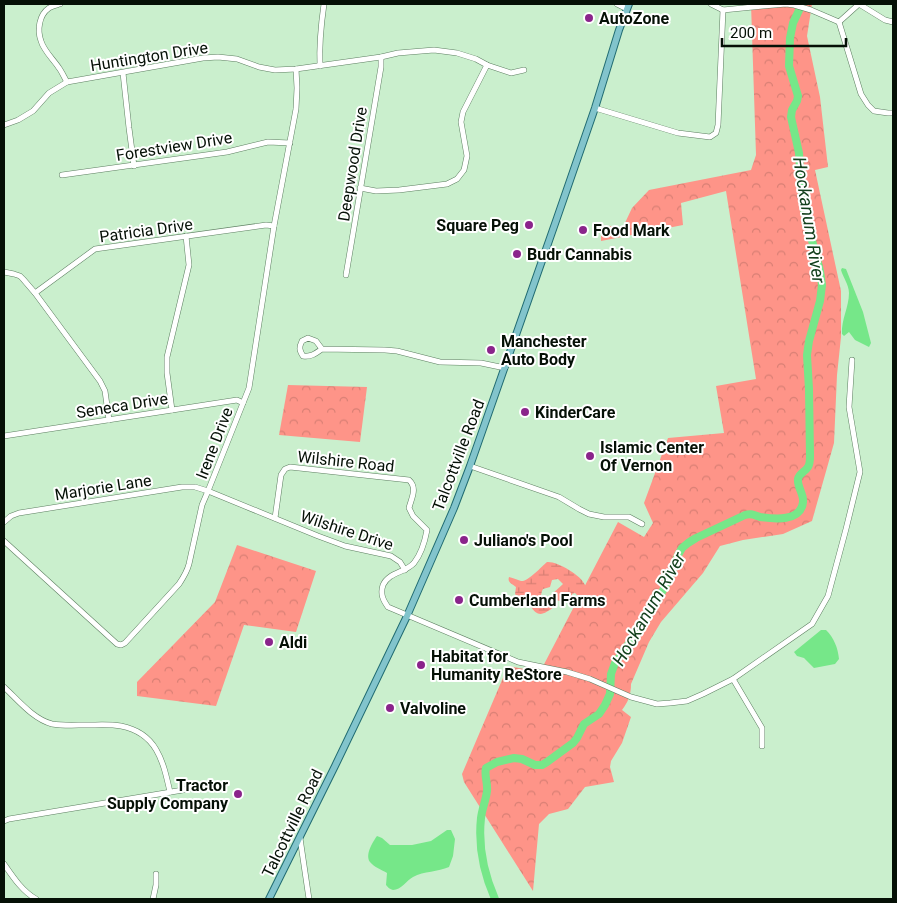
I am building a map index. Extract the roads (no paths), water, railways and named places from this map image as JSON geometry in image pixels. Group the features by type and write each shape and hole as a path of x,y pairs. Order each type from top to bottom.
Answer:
{"main road":[{"name":"Talcottville Road","path":"269,899 407,616 454,508 505,368 595,108 628,6"}],"street":[{"path":"60,4 49,8 43,13 39,28 41,41 67,82"},
{"path":"320,66 320,26 324,4"},
{"path":"617,4 628,6"},
{"path":"711,4 723,10 786,4 802,6 839,22 861,94 874,111 893,113"},
{"path":"839,22 859,4 885,20 893,22"},
{"path":"595,108 678,133 710,137 716,133 718,125 723,10"},
{"name":"Huntington Drive","path":"4,125 18,120 33,111 49,93 67,82 203,58 237,59 259,67 275,70 296,70 398,53 434,50 457,53 511,73 524,70"},
{"name":"Deepwood Drive","path":"346,275 381,67 380,57"},
{"path":"360,188 399,190 447,184 457,179 464,170 467,156 461,122 463,112 487,65"},
{"name":"Irene Drive","path":"4,541 117,644 121,645 125,643 179,584 187,572 202,505 249,388 274,226 296,109 296,70"},
{"path":"123,73 134,166"},
{"name":"Forestview Drive","path":"62,175 227,152 268,142 290,143"},
{"name":"Patricia Drive","path":"35,293 95,249 266,225 274,226"},
{"path":"172,410 167,358 189,264 186,236"},
{"path":"4,272 20,276 35,293 100,381 105,391 109,420"},
{"path":"322,349 316,341 308,338 302,341 299,346 302,356 310,357 322,349 385,350 397,351 440,362 481,363 505,368"},
{"name":"Wilshire Drive","path":"208,492 345,546 391,556 400,562 405,570 392,575 385,581 382,590 383,600 388,607 407,616 518,662 567,672 590,679 642,700 657,704 687,701 732,679 812,624 828,596 860,472 850,407 852,360"},
{"name":"Seneca Drive","path":"4,436 237,400 243,403"},
{"name":"Wilshire Road","path":"275,518 281,475 290,466 410,480 414,488 409,508 412,516 427,530 414,563 405,570"},
{"path":"470,466 559,497 592,515 629,517 642,524"},
{"name":"Marjorie Lane","path":"4,522 11,516 19,513 182,487 195,487 208,492"},
{"path":"732,679 762,728 762,746"},
{"path":"4,687 41,720 52,724 120,726 145,736 154,745 160,757 170,792"},
{"path":"4,821 195,788"},
{"path":"300,838 309,899"},
{"path":"4,864 17,882 30,896 36,899"},
{"path":"152,899 156,885 156,874"}],"waterway":[{"name":"Hockanum River","path":"495,899 485,870 480,839 481,818 487,791 486,768 497,762 514,758 522,759 535,765 542,765 573,743 584,724 599,714 605,705 610,694 611,674 615,663 661,594 678,555 688,543 745,515 786,518 797,513 801,508 803,499 798,479 810,463 807,355 822,285 804,210 799,153 791,117 798,96 789,66 790,38 793,23 802,4"}],"place":[{"name":"AutoZone","path":"589,18"},
{"name":"Square Peg","path":"529,225"},
{"name":"Food Mark","path":"583,230"},
{"name":"Budr Cannabis","path":"517,254"},
{"name":"Manchester Auto Body","path":"491,350"},
{"name":"KinderCare","path":"525,412"},
{"name":"Islamic Center Of Vernon","path":"590,456"},
{"name":"Juliano's Pool","path":"464,540"},
{"name":"Cumberland Farms","path":"459,600"},
{"name":"Aldi","path":"269,642"},
{"name":"Habitat for Humanity ReStore","path":"421,665"},
{"name":"Valvoline","path":"390,708"},
{"name":"Tractor Supply Company","path":"238,794"}]}
